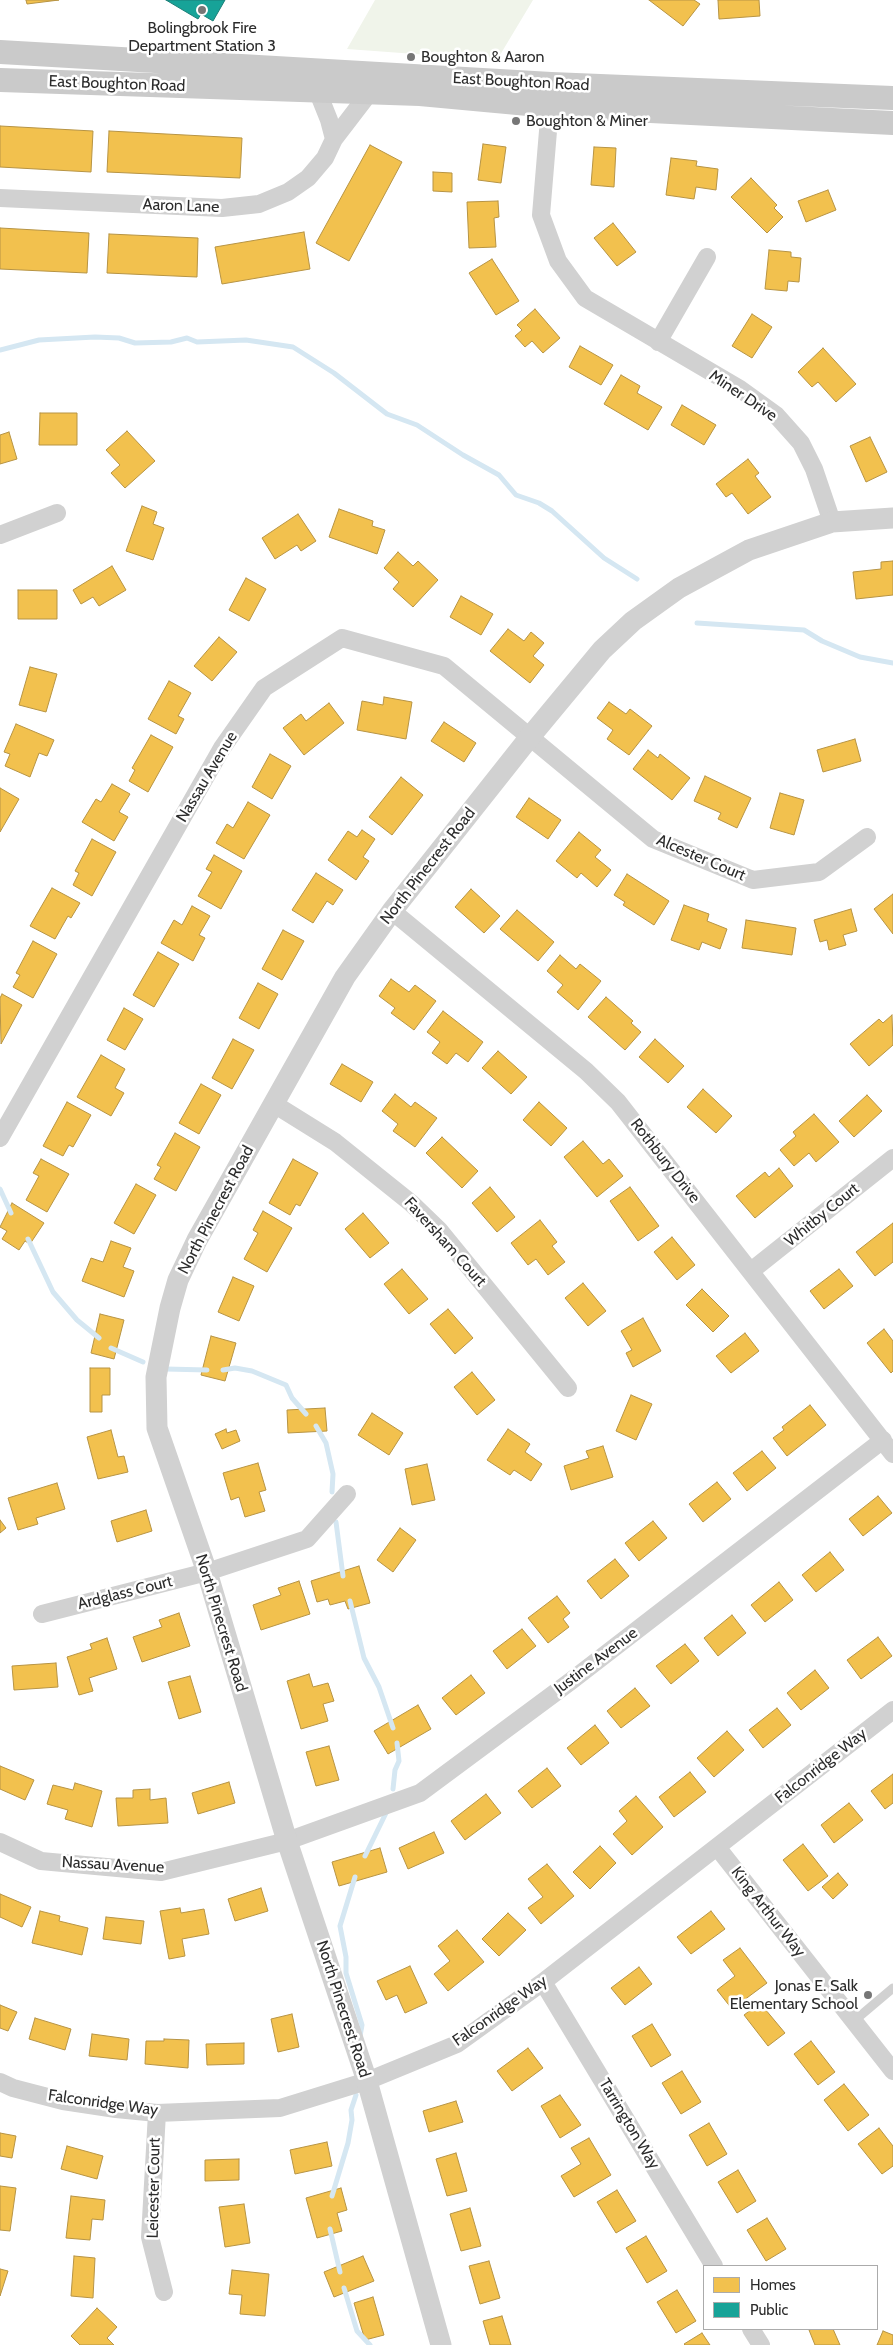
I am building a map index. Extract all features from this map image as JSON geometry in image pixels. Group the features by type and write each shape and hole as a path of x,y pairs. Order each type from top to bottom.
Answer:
{"main road":[{"name":"East Boughton Road","path":"0,52 893,123"},
{"name":"East Boughton Road","path":"0,80 420,94 893,98"}],"street":[{"path":"317,90 329,120 334,139"},
{"name":"Aaron Lane","path":"0,198 222,208 252,206 275,199 299,186 316,169 334,139 370,92"},
{"name":"Miner Drive","path":"550,95 541,215 558,261 586,298 740,389 776,415 801,443 814,470 832,522"},
{"path":"658,342 707,257"},
{"path":"0,535 57,513"},
{"name":"North Pinecrest Road","path":"441,2345 366,2081 287,1841 207,1572 156,1428 156,1377 170,1308 178,1280 197,1240 345,977 392,911 529,738 602,650 633,621 679,588 714,567 749,550 832,522 893,518"},
{"name":"Nassau Avenue","path":"0,1138 222,748 264,688 342,638 444,666 529,738"},
{"name":"Alcester Court","path":"529,738 653,839 753,880 818,872 867,837"},
{"name":"Rothbury Drive","path":"392,911 586,1071 618,1102 888,1447"},
{"name":"Faversham Court","path":"274,1104 335,1142 411,1203 439,1230 568,1388"},
{"name":"Whitby Court","path":"752,1271 893,1158"},
{"name":"Justine Avenue","path":"287,1841 420,1794 888,1447"},
{"name":"Ardglass Court","path":"42,1614 207,1572 307,1539 348,1494"},
{"name":"Falconridge Way","path":"0,2082 13,2088 63,2101 157,2113 280,2108 366,2081 457,2044 543,1982 893,1710"},
{"name":"Nassau Avenue","path":"0,1842 40,1861 161,1872 287,1841"},
{"name":"King Arthur Way","path":"717,1847 893,2071"},
{"name":"Tarrington Way","path":"543,1982 713,2265"},
{"name":"Leicester Court","path":"157,2113 150,2237 164,2292"},
{"path":"752,2330 761,2345"}],"lane":[{"path":"854,2021 893,1988"}],"shaded area":[{"path":"375,0 533,0 497,60 347,49"}],"building: Homes":[{"path":"26,0 59,0 27,4"},
{"path":"649,0 694,0 700,4 683,26"},
{"path":"718,0 759,0 760,16 719,19"},
{"path":"0,126 93,131 91,172 0,167"},
{"path":"109,131 242,138 240,178 107,172"},
{"path":"483,144 506,147 501,183 478,180"},
{"path":"370,145 402,162 349,261 316,243"},
{"path":"594,147 616,148 614,187 591,185"},
{"path":"671,158 697,161 696,166 718,169 716,190 696,187 694,199 666,195"},
{"path":"433,172 452,173 452,192 433,191"},
{"path":"751,178 777,205 774,208 783,217 767,233 731,197"},
{"path":"828,190 836,210 806,222 798,201"},
{"path":"498,201 499,217 494,218 496,247 469,248 467,202"},
{"path":"613,223 636,252 617,266 594,238"},
{"path":"0,228 89,233 87,273 0,269"},
{"path":"304,232 310,269 222,284 215,247"},
{"path":"109,234 198,238 197,277 107,273"},
{"path":"769,250 791,252 791,257 801,258 799,282 788,281 787,291 765,289"},
{"path":"492,259 519,301 496,315 469,273"},
{"path":"535,309 560,338 543,353 532,341 525,347 515,336 522,330 517,325"},
{"path":"752,314 772,327 752,358 732,346"},
{"path":"580,346 613,365 601,385 569,367"},
{"path":"823,348 856,384 836,402 818,382 812,387 798,372"},
{"path":"621,375 640,386 637,393 662,407 648,430 604,404"},
{"path":"682,405 716,425 704,445 671,425"},
{"path":"40,413 77,413 77,445 39,445"},
{"path":"127,431 155,461 125,488 111,473 120,465 106,450"},
{"path":"9,432 17,459 0,464 0,435"},
{"path":"870,437 887,472 866,482 850,446"},
{"path":"748,459 759,473 755,476 771,497 748,514 732,493 726,497 716,484"},
{"path":"142,506 157,512 153,524 164,528 153,560 126,551"},
{"path":"339,509 373,521 372,526 385,530 377,554 329,537"},
{"path":"298,514 316,541 301,551 297,545 275,559 262,538"},
{"path":"398,552 413,566 418,561 438,580 413,607 393,589 399,582 384,568"},
{"path":"893,561 893,595 856,599 853,572 881,569 881,562"},
{"path":"112,566 126,590 99,606 93,597 81,604 73,590"},
{"path":"246,578 266,589 249,621 229,610"},
{"path":"18,590 57,590 57,619 18,619"},
{"path":"461,596 493,614 481,635 450,617"},
{"path":"508,629 524,641 531,632 544,643 533,656 544,665 530,683 490,651"},
{"path":"219,637 237,652 212,681 194,666"},
{"path":"30,667 57,674 46,712 19,705"},
{"path":"169,681 191,693 178,716 184,719 176,734 148,719"},
{"path":"384,697 412,702 406,739 357,730 362,701 383,705"},
{"path":"609,702 626,714 630,709 652,726 629,755 607,739 613,730 597,718"},
{"path":"329,703 344,723 304,755 283,728 301,714 306,721"},
{"path":"444,722 476,743 464,762 431,741"},
{"path":"16,724 54,740 47,756 39,753 30,777 5,766 10,754 4,752"},
{"path":"151,735 173,747 148,792 129,781 135,770 132,768"},
{"path":"855,739 861,761 823,772 817,750"},
{"path":"648,750 658,758 660,754 690,778 672,800 633,769"},
{"path":"270,754 291,766 272,799 252,787"},
{"path":"705,776 751,798 737,828 718,819 721,813 694,801"},
{"path":"401,777 423,795 392,835 369,817"},
{"path":"112,784 130,794 119,812 128,817 114,841 82,822 96,799 101,802"},
{"path":"0,788 19,799 0,832"},
{"path":"780,793 804,800 794,835 770,828"},
{"path":"529,798 561,820 548,839 516,817"},
{"path":"248,802 270,815 244,859 216,843 227,824 233,828"},
{"path":"362,830 375,839 363,857 369,861 356,880 328,860 348,831 357,837"},
{"path":"579,832 601,850 595,857 611,870 597,887 581,873 577,878 556,861"},
{"path":"92,839 116,852 92,896 73,885 79,873 75,871"},
{"path":"214,855 242,871 221,909 198,896 212,872 206,869"},
{"path":"316,873 343,890 333,905 327,901 313,923 292,910"},
{"path":"627,874 669,901 654,925 623,905 625,902 614,895"},
{"path":"52,888 80,903 71,918 68,916 55,939 30,926"},
{"path":"471,889 500,916 484,933 455,907"},
{"path":"893,894 893,934 874,909"},
{"path":"684,905 709,914 707,921 727,929 720,949 702,942 699,950 671,940"},
{"path":"192,906 210,916 199,935 205,938 193,961 161,943 174,920 182,925"},
{"path":"851,909 857,931 843,935 846,945 829,950 827,940 820,942 814,920"},
{"path":"517,910 554,942 538,961 500,929"},
{"path":"746,920 796,928 792,955 742,948"},
{"path":"283,930 304,941 282,980 262,969"},
{"path":"33,941 57,954 33,998 13,987 20,975 16,973"},
{"path":"158,952 179,964 154,1007 133,995"},
{"path":"560,955 576,969 580,964 601,981 578,1010 557,992 563,985 547,971"},
{"path":"391,979 409,992 415,985 436,1001 414,1030 391,1013 395,1008 379,996"},
{"path":"258,983 278,994 259,1029 239,1018"},
{"path":"2,994 22,1005 1,1044 0,998"},
{"path":"606,997 633,1021 631,1023 641,1032 625,1050 588,1017"},
{"path":"124,1008 143,1019 125,1050 107,1040"},
{"path":"443,1011 483,1042 468,1062 456,1053 447,1064 432,1053 440,1042 427,1032"},
{"path":"892,1015 893,1045 869,1066 850,1044 879,1019 883,1023"},
{"path":"233,1039 254,1050 232,1089 212,1078"},
{"path":"655,1039 684,1066 668,1083 639,1057"},
{"path":"498,1051 527,1077 511,1094 482,1068"},
{"path":"101,1055 125,1069 115,1088 124,1093 111,1116 77,1097"},
{"path":"342,1064 373,1082 361,1102 330,1084"},
{"path":"201,1084 221,1095 199,1134 179,1123"},
{"path":"703,1089 732,1116 716,1133 687,1107"},
{"path":"395,1094 411,1107 415,1102 437,1118 415,1147 393,1131 398,1124 382,1111"},
{"path":"867,1095 882,1111 854,1137 839,1121"},
{"path":"67,1102 91,1115 73,1147 69,1145 63,1156 43,1146"},
{"path":"539,1102 567,1128 551,1146 523,1120"},
{"path":"814,1114 839,1142 816,1162 809,1153 794,1166 780,1150 796,1136 793,1132"},
{"path":"175,1133 200,1147 176,1191 154,1179 161,1167 157,1165"},
{"path":"442,1137 478,1171 462,1188 426,1153"},
{"path":"583,1141 603,1164 609,1159 623,1176 597,1197 564,1157"},
{"path":"41,1159 69,1174 47,1212 26,1200 39,1176 33,1173"},
{"path":"293,1159 318,1173 300,1206 296,1204 290,1215 269,1203"},
{"path":"779,1168 793,1186 755,1218 736,1196 765,1172 769,1177"},
{"path":"136,1184 156,1195 134,1234 114,1223"},
{"path":"490,1187 515,1217 497,1232 472,1203"},
{"path":"630,1187 659,1226 638,1241 610,1201"},
{"path":"12,1203 44,1223 30,1244 25,1241 19,1250 2,1239 7,1231 0,1227"},
{"path":"263,1211 292,1228 267,1272 244,1259 258,1233 253,1230"},
{"path":"363,1213 389,1243 370,1258 345,1229"},
{"path":"540,1220 557,1242 552,1246 565,1262 548,1275 536,1259 528,1265 511,1243"},
{"path":"893,1223 893,1262 875,1276 856,1252"},
{"path":"672,1237 695,1265 677,1280 654,1252"},
{"path":"111,1241 131,1248 123,1267 134,1271 124,1297 82,1281 91,1258 103,1262"},
{"path":"402,1269 428,1299 409,1314 384,1284"},
{"path":"839,1269 853,1286 824,1309 810,1291"},
{"path":"233,1277 254,1286 239,1321 218,1312"},
{"path":"583,1283 606,1311 588,1326 565,1298"},
{"path":"702,1289 729,1316 713,1332 686,1305"},
{"path":"448,1309 473,1338 455,1354 430,1324"},
{"path":"100,1314 124,1320 114,1359 91,1353"},
{"path":"643,1318 661,1351 633,1367 626,1353 632,1350 621,1331"},
{"path":"884,1329 893,1341 893,1371 891,1373 867,1343"},
{"path":"745,1333 759,1351 731,1373 716,1356"},
{"path":"211,1336 236,1343 225,1381 201,1375"},
{"path":"90,1368 110,1368 110,1395 102,1395 102,1412 90,1412"},
{"path":"472,1372 495,1400 477,1415 454,1387"},
{"path":"631,1395 652,1404 636,1440 616,1431"},
{"path":"810,1405 826,1425 787,1456 773,1438 784,1430 782,1427"},
{"path":"325,1408 327,1431 288,1433 287,1410"},
{"path":"372,1413 403,1433 389,1455 358,1435"},
{"path":"226,1429 227,1433 236,1430 240,1441 222,1449 215,1434"},
{"path":"508,1429 530,1444 525,1452 542,1464 531,1481 514,1470 510,1475 487,1460"},
{"path":"111,1430 118,1457 124,1456 128,1472 98,1479 87,1437"},
{"path":"603,1446 613,1477 571,1490 564,1466 589,1458 586,1451"},
{"path":"762,1451 776,1468 747,1491 733,1473"},
{"path":"258,1463 266,1490 259,1492 265,1511 245,1517 239,1497 231,1500 223,1473"},
{"path":"427,1464 435,1500 412,1505 405,1469"},
{"path":"717,1482 731,1499 703,1522 689,1504"},
{"path":"57,1483 65,1509 36,1518 38,1524 18,1530 8,1498"},
{"path":"878,1496 892,1513 863,1536 849,1519"},
{"path":"146,1510 152,1531 117,1542 111,1521"},
{"path":"0,1520 6,1528 0,1533"},
{"path":"653,1521 667,1538 639,1561 625,1543"},
{"path":"400,1528 416,1540 393,1572 377,1560"},
{"path":"830,1552 844,1570 816,1592 802,1575"},
{"path":"615,1559 629,1576 601,1599 587,1581"},
{"path":"359,1566 370,1603 348,1609 345,1601 330,1605 328,1599 317,1602 311,1581"},
{"path":"299,1581 310,1614 261,1630 253,1605 281,1595 278,1588"},
{"path":"779,1582 793,1600 765,1622 751,1605"},
{"path":"557,1596 570,1613 563,1619 569,1627 548,1643 528,1618"},
{"path":"179,1613 190,1646 142,1662 133,1637 162,1627 159,1620"},
{"path":"732,1615 746,1633 718,1656 704,1638"},
{"path":"522,1629 536,1646 507,1669 493,1651"},
{"path":"878,1637 892,1656 861,1679 847,1660"},
{"path":"107,1638 117,1669 89,1678 93,1691 79,1695 67,1657 92,1649 90,1644"},
{"path":"685,1644 699,1661 671,1684 656,1666"},
{"path":"56,1663 58,1687 14,1690 12,1666"},
{"path":"815,1670 829,1688 801,1710 787,1693"},
{"path":"309,1674 313,1687 328,1683 334,1701 323,1704 328,1721 301,1729 287,1681"},
{"path":"471,1675 485,1693 456,1715 442,1698"},
{"path":"190,1676 201,1712 179,1719 168,1682"},
{"path":"635,1688 650,1706 621,1728 607,1711"},
{"path":"418,1705 431,1729 388,1754 374,1731"},
{"path":"777,1708 791,1725 763,1748 749,1730"},
{"path":"595,1725 609,1743 581,1765 567,1748"},
{"path":"727,1731 744,1750 714,1777 697,1758"},
{"path":"329,1746 339,1780 316,1786 306,1752"},
{"path":"0,1766 34,1780 25,1800 0,1789"},
{"path":"547,1768 561,1786 532,1808 518,1791"},
{"path":"690,1772 706,1792 674,1817 659,1797"},
{"path":"893,1774 893,1803 885,1809 871,1791"},
{"path":"229,1782 235,1803 198,1814 192,1793"},
{"path":"75,1783 102,1791 92,1827 65,1819 68,1810 47,1804 53,1785 73,1790"},
{"path":"150,1789 150,1800 166,1798 168,1823 118,1826 116,1798 133,1798 133,1790"},
{"path":"486,1794 501,1813 465,1840 451,1821"},
{"path":"636,1796 663,1827 632,1855 613,1834 627,1821 619,1811"},
{"path":"849,1803 863,1820 834,1843 821,1825"},
{"path":"434,1832 444,1853 408,1869 399,1848"},
{"path":"803,1844 828,1876 808,1891 783,1860"},
{"path":"600,1846 616,1863 590,1889 573,1872"},
{"path":"380,1848 387,1872 339,1886 332,1862"},
{"path":"547,1864 574,1896 541,1924 528,1908 543,1897 528,1879"},
{"path":"838,1873 848,1885 833,1899 822,1887"},
{"path":"261,1888 268,1911 235,1921 228,1899"},
{"path":"0,1894 31,1907 22,1927 0,1917"},
{"path":"180,1908 181,1913 204,1909 209,1934 182,1939 185,1956 169,1959 160,1911"},
{"path":"40,1911 60,1916 59,1921 88,1928 82,1955 32,1943"},
{"path":"711,1911 725,1929 691,1954 677,1937"},
{"path":"508,1913 526,1930 499,1956 482,1939"},
{"path":"106,1917 144,1921 141,1944 103,1939"},
{"path":"457,1930 484,1962 448,1991 434,1974 450,1961 438,1946"},
{"path":"740,1948 767,1983 732,2009 717,1990 735,1976 723,1960"},
{"path":"410,1966 427,2003 405,2013 397,1995 386,2000 377,1981"},
{"path":"639,1967 652,1984 625,2005 611,1988"},
{"path":"760,2003 785,2033 768,2046 744,2015"},
{"path":"0,2005 17,2012 8,2031 0,2028"},
{"path":"292,2014 299,2047 278,2052 271,2019"},
{"path":"35,2018 71,2029 65,2050 29,2039"},
{"path":"652,2024 671,2055 651,2067 632,2036"},
{"path":"92,2034 129,2039 127,2060 89,2056"},
{"path":"164,2039 189,2040 188,2068 145,2064 146,2041 164,2041"},
{"path":"811,2041 835,2072 818,2085 794,2054"},
{"path":"244,2043 244,2064 207,2065 206,2044"},
{"path":"528,2048 543,2068 512,2091 497,2071"},
{"path":"682,2071 701,2102 681,2114 662,2083"},
{"path":"844,2084 869,2115 848,2131 824,2100"},
{"path":"560,2095 581,2125 560,2138 541,2106"},
{"path":"456,2101 463,2122 429,2132 423,2111"},
{"path":"709,2123 727,2154 707,2166 689,2135"},
{"path":"879,2128 893,2146 893,2166 882,2174 858,2144"},
{"path":"0,2133 16,2136 12,2158 0,2156"},
{"path":"589,2138 611,2175 574,2197 561,2176 581,2164 571,2148"},
{"path":"327,2142 332,2166 295,2174 290,2150"},
{"path":"67,2146 103,2156 97,2179 61,2169"},
{"path":"456,2153 467,2191 447,2196 436,2159"},
{"path":"239,2159 239,2180 205,2181 205,2160"},
{"path":"738,2170 756,2201 737,2213 718,2182"},
{"path":"0,2186 16,2188 10,2231 0,2230"},
{"path":"341,2188 347,2210 337,2213 342,2231 317,2238 306,2198"},
{"path":"617,2190 636,2221 616,2233 597,2202"},
{"path":"71,2196 105,2200 103,2220 92,2219 90,2240 66,2238"},
{"path":"244,2204 250,2243 225,2247 219,2207"},
{"path":"470,2208 481,2246 461,2251 450,2214"},
{"path":"767,2218 786,2249 766,2261 747,2230"},
{"path":"646,2236 667,2271 647,2283 626,2248"},
{"path":"74,2256 95,2258 93,2298 71,2296"},
{"path":"363,2256 374,2281 334,2297 324,2272"},
{"path":"489,2261 500,2298 480,2304 469,2266"},
{"path":"0,2269 8,2271 0,2296"},
{"path":"232,2270 269,2274 265,2316 240,2314 242,2295 229,2294"},
{"path":"677,2290 696,2321 676,2333 657,2302"},
{"path":"373,2297 384,2335 365,2340 354,2303"},
{"path":"97,2308 117,2327 107,2338 114,2345 80,2345 71,2336"},
{"path":"502,2316 511,2345 490,2345 483,2321"},
{"path":"809,2330 833,2330 840,2345 815,2345"},
{"path":"883,2331 893,2335 893,2345 877,2345"},
{"path":"702,2333 710,2345 684,2344"}],"building: Public":[{"name":"Bolingbrook Fire Department Station 3","path":"166,0 225,0 213,21 201,14 198,19"}],"waterway":[{"path":"0,350 39,340 95,337 119,338 135,343 171,342 187,338 197,342 246,340 293,347 334,373 387,414 417,425 463,455 499,475 516,495 539,503 552,511 604,558 637,579"},
{"path":"697,623 804,630 822,641 860,657 893,663"},
{"path":"0,1189 11,1213"},
{"path":"28,1239 53,1292 77,1320 99,1338"},
{"path":"111,1348 143,1362"},
{"path":"223,1370 235,1368 252,1371 286,1385 292,1398 306,1414"},
{"path":"166,1369 207,1370"},
{"path":"316,1426 326,1443 333,1474 332,1492"},
{"path":"336,1522 343,1576"},
{"path":"350,1601 364,1658 379,1687 393,1728"},
{"path":"393,1789 395,1770 399,1761 397,1743"},
{"path":"365,1856 387,1811"},
{"path":"355,1877 340,1926 346,1957 346,1973 362,2025 360,2036"},
{"path":"332,2196 348,2143 352,2120 351,2110 356,2095"},
{"path":"330,2229 340,2272"},
{"path":"344,2288 357,2331 370,2345"}],"place":[{"name":"Bolingbrook Fire Department Station 3","path":"202,10"},
{"name":"Boughton & Aaron","path":"411,57"},
{"name":"Boughton & Miner","path":"516,121"},
{"name":"Jonas E. Salk Elementary School","path":"868,1995"}]}
